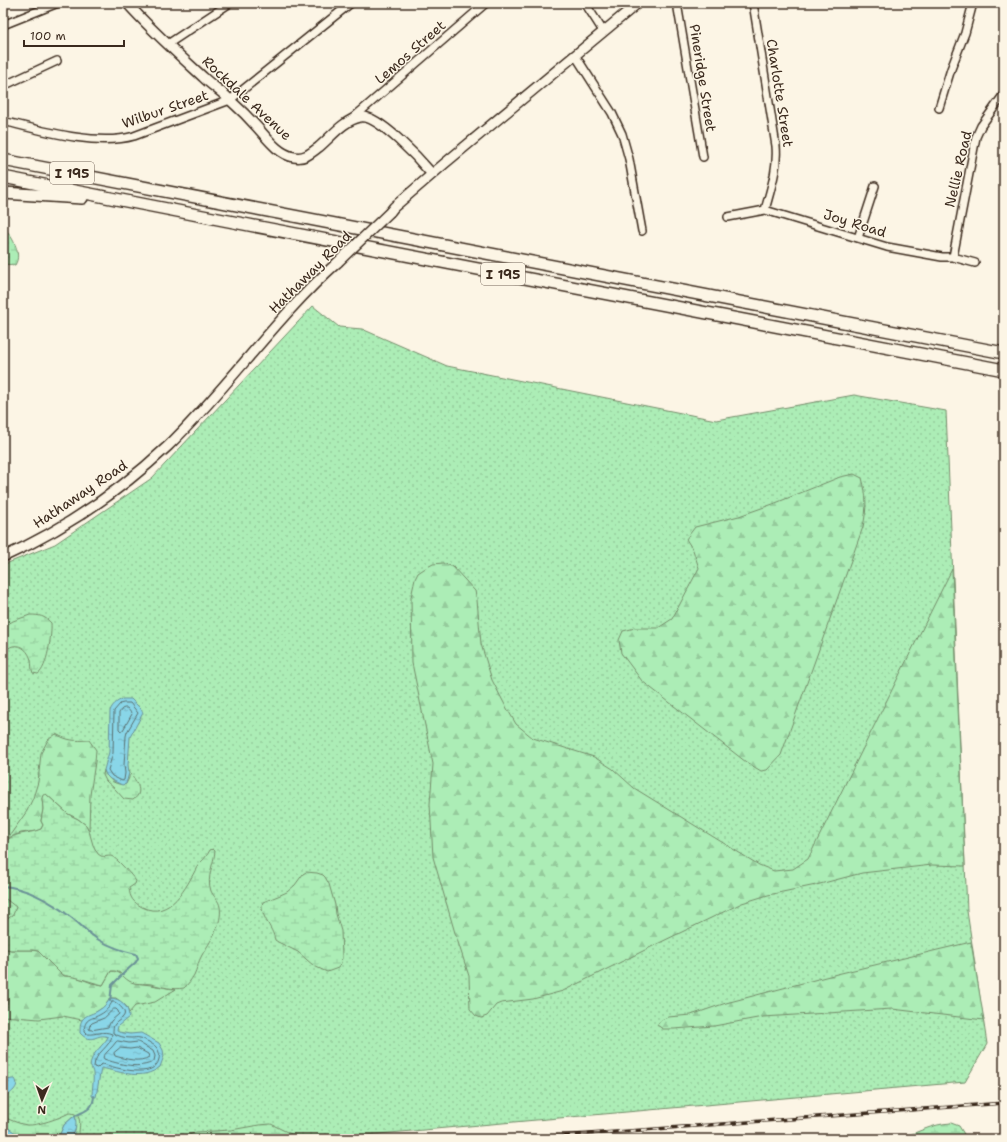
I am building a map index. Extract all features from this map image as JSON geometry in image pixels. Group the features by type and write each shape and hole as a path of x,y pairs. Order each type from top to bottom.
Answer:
{"highway":[{"path":"3,155 26,164"},
{"name":"I 195","path":"3,160 1004,353"},
{"name":"I 195","path":"3,177 1004,370"},
{"path":"3,193 124,201"}],"main road":[{"name":"Rockdale Avenue","path":"127,3 204,78 230,100 271,143 284,153 294,157 303,157 310,154 343,125 364,116 370,118 390,132 414,154 432,174"},
{"name":"Hathaway Road","path":"3,557 45,535 82,513 121,486 158,454 211,400 309,289 394,207 638,3"}],"street":[{"path":"3,25 58,3"},
{"path":"168,44 230,3"},
{"name":"Wilbur Street","path":"3,121 75,137 96,139 134,136 230,100 351,3"},
{"name":"Lemos Street","path":"350,121 486,3"},
{"path":"585,3 603,31"},
{"name":"Pineridge Street","path":"677,3 703,157"},
{"name":"Charlotte Street","path":"753,3 777,155 775,173 766,210"},
{"path":"939,108 965,33 973,3"},
{"path":"575,55 612,113 622,134 630,159 642,231"},
{"path":"3,86 57,61"},
{"name":"Nellie Road","path":"953,257 976,137 1004,94"},
{"path":"858,238 875,186"},
{"name":"Joy Road","path":"728,217 766,210 894,248 942,257 953,257 975,263"}],"green space":[{"path":"3,226 15,244 17,250 18,255 15,265 3,264"},
{"path":"313,306 339,327 362,329 447,366 716,420 854,395 946,411 967,911 987,1044 965,1082 322,1139 3,1139 3,565 55,544 152,478"},
{"path":"854,474 862,478 866,496 863,527 781,755 767,770 761,771 746,762 642,681 621,653 619,640 623,631 635,628 658,628 672,619 699,568 693,550 686,539 695,527 739,516 840,477"},
{"path":"443,563 453,567 475,591 481,644 492,680 516,724 533,738 594,757 613,769 634,788 759,865 774,871 793,869 808,859 952,569 965,866 932,865 862,873 816,885 768,895 742,903 563,991 533,999 501,1003 496,1005 487,1016 481,1018 476,1016 470,1009 469,976 433,857 430,804 433,764 412,663 411,597 415,579 418,573 424,569 433,564"},
{"path":"30,615 42,616 51,623 50,643 46,659 41,671 38,674 33,673 29,654 22,647 13,646 8,648 3,661 3,627 13,621"},
{"path":"56,734 72,740 89,740 96,750 90,795 89,831 86,825 68,814 46,794 42,798 43,809 41,821 43,825 41,829 21,833 8,838 27,811 33,798 38,782 41,753 48,740"},
{"path":"104,770 112,781 126,784 129,778 129,770 138,785 139,793 137,797 133,800 124,799 106,781 103,775"},
{"path":"46,794 68,814 86,825 98,854 101,856 113,857 131,875 136,881 135,884 129,888 131,897 142,907 152,910 169,906 183,892 197,867 210,850 213,849 215,851 209,881 211,891 219,905 220,919 194,975 184,988 180,989 151,984 134,983 129,981 117,971 111,971 103,985 61,974 38,951 11,950 3,948 3,922 13,915 16,907 3,897 3,845 11,837 41,829 43,825 41,821 43,809 42,798 43,795"},
{"path":"306,872 317,873 325,877 329,884 341,931 341,963 338,968 327,972 314,966 298,952 275,940 262,911 263,902 287,892"},
{"path":"971,942 984,1020 892,1009 763,1017 714,1026 674,1029 663,1029 657,1025 661,1020 668,1017 691,1015 726,1003 837,974"},
{"path":"3,948 11,950 38,951 64,976 76,977 92,983 103,985 111,971 115,971 135,983 176,989 155,1002 135,1006 129,1013 126,1006 116,998 110,998 103,1008 82,1020 63,1016 39,1019 3,1016 3,1006 7,1004 8,1000 3,995"},
{"path":"69,1113 74,1114 79,1118 79,1138 82,1139 69,1139 75,1132 73,1117 64,1125 59,1135 51,1137 30,1138 21,1136 3,1124 3,1117 21,1124 31,1125 48,1121"},
{"path":"951,1123 959,1126 967,1139 899,1139 931,1127"},
{"path":"271,1124 295,1136 297,1139 180,1139 196,1132 231,1130"}],"water":[{"path":"123,699 131,699 143,713 130,737 128,765 129,773 126,784 122,785 110,779 104,770 109,752 110,711 115,704"},
{"path":"110,998 117,999 123,1003 129,1013 129,1017 118,1026 117,1031 130,1034 141,1033 159,1043 163,1050 164,1056 160,1067 146,1074 139,1075 124,1073 101,1068 96,1097 94,1097 92,1096 93,1071 90,1063 94,1054 108,1037 101,1036 91,1039 84,1037 80,1033 80,1024 81,1021 88,1015 103,1008"},
{"path":"15,1079 17,1085 3,1098 3,1081"},
{"path":"75,1116 76,1128 70,1139 3,1139 3,1124 22,1136 31,1138 52,1137 60,1134 64,1125"}],"waterway":[{"path":"3,886 12,887 40,897 65,912 99,940 126,952 136,954 138,958 136,962 112,985 110,1001"},
{"path":"75,1116 86,1111 90,1107 94,1096"}],"railway":[{"path":"522,1139 1004,1103"}]}
